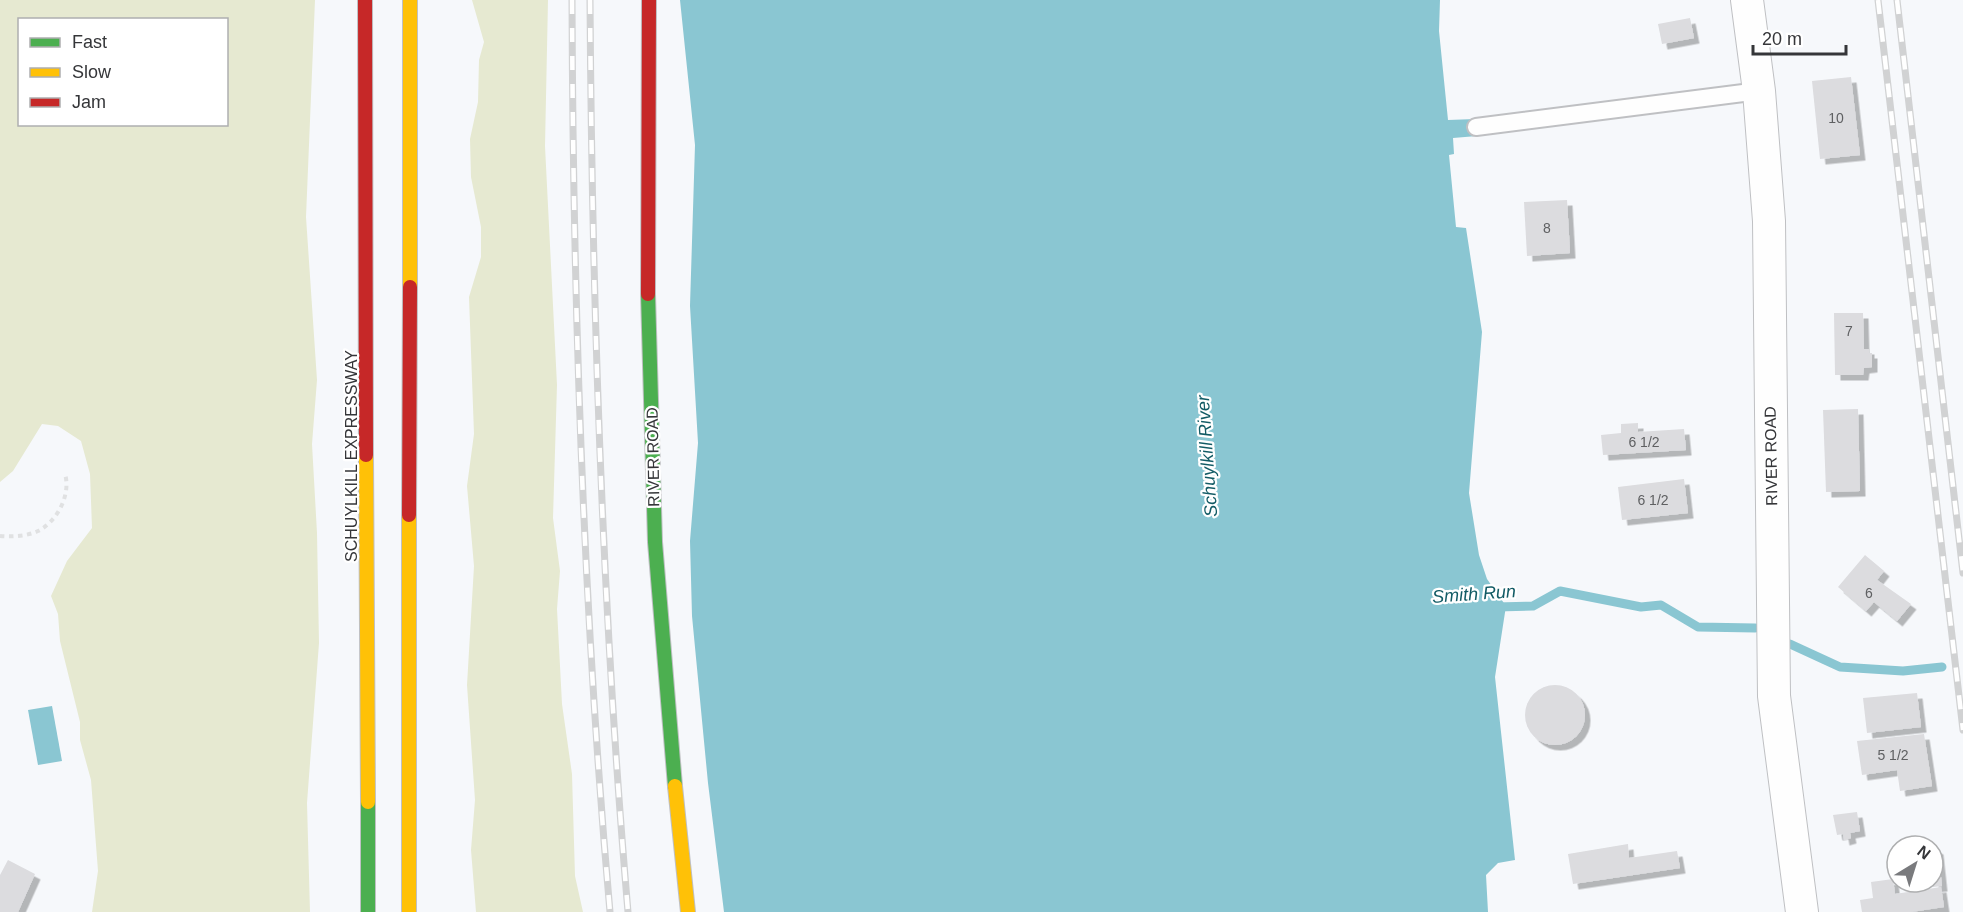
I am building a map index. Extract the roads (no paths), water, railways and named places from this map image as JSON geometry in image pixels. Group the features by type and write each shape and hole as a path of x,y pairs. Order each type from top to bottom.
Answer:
{"main road":[{"name":"SCHUYLKILL EXPRESSWAY","path":"365,0 368,912"},
{"path":"409,912 410,0"},
{"name":"RIVER ROAD","path":"649,0 650,327 655,540 670,734 688,912"}],"street":[{"name":"RIVER ROAD","path":"1747,0 1759,91 1770,281 1773,689 1802,912"}],"lane":[{"path":"1476,127 1759,91"}],"water":[{"name":"Schuylkill River","path":"680,0 1440,0 1439,31 1448,120 1475,119 1477,136 1453,138 1454,154 1449,155 1456,227 1466,228 1482,332 1469,493 1479,555 1487,579 1506,606 1495,677 1515,860 1498,863 1486,875 1488,912 724,912 708,783 692,616 690,541 698,443 690,306 695,145"},
{"path":"52,706 62,761 38,765 28,710"}],"waterway":[{"name":"Smith Run","path":"1496,607 1533,606 1560,591 1641,607 1661,605 1698,627 1755,628"},
{"name":"Smith Run","path":"1790,644 1840,667 1903,671 1942,667"}],"railway":[{"path":"572,0 581,456 593,684 610,912"},
{"path":"590,0 593,228 600,456 611,684 628,912"},
{"path":"1878,0 1963,730"},
{"path":"1897,0 1963,573"}]}
